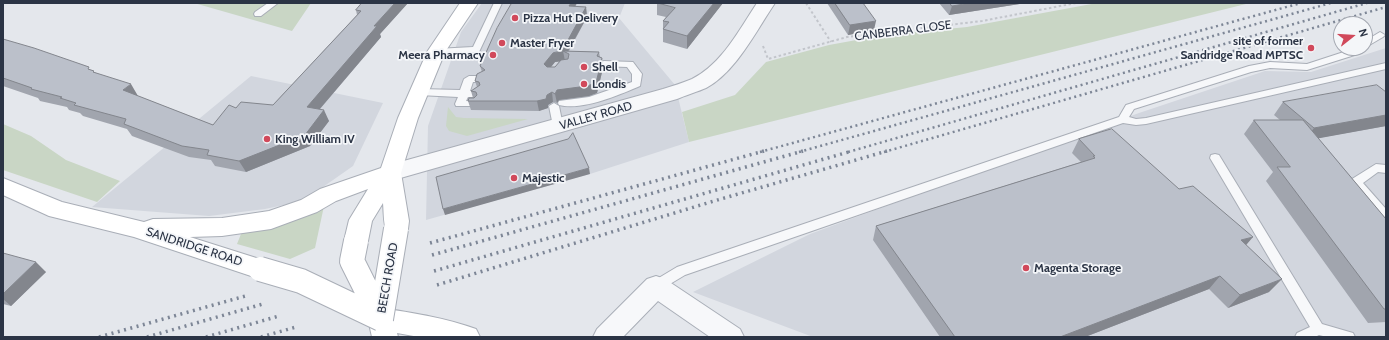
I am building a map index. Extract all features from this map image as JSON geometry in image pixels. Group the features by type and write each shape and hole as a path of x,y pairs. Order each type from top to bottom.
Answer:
{"main road":[{"name":"BEECH ROAD","path":"383,328 352,261 361,220 390,173 408,118 436,52 469,3"},
{"name":"BEECH ROAD","path":"383,328 397,221 390,173"},
{"path":"135,228 222,227 271,220 309,206 328,195 390,173"},
{"name":"SANDRIDGE ROAD","path":"3,186 57,210 135,228 301,281 383,328 416,325 467,337"}],"street":[{"name":"VALLEY ROAD","path":"390,173 670,94 699,83 719,69 730,56 766,3"},
{"path":"606,337 656,286 731,337"}],"lane":[{"path":"258,14 274,3"},
{"path":"436,52 476,50 498,3"},
{"path":"1373,40 1380,34"},
{"path":"1123,119 1130,107 1249,69 1270,65 1307,67 1342,56"},
{"path":"558,126 559,104 585,101 637,84 637,74 630,64 604,64"},
{"path":"656,286 681,271 1123,119 1136,122 1146,121 1386,66"},
{"path":"474,99 460,104 469,79 481,79"},
{"path":"419,92 463,94"},
{"path":"1215,158 1318,329"},
{"path":"1386,169 1376,168 1356,182 1386,217"},
{"path":"1302,337 1318,329 1348,337"}],"path":[{"path":"806,3 830,42"},
{"name":"CANBERRA CLOSE","path":"743,36 762,43 768,59 847,37 982,21 1076,3"}],"shaded area":[{"path":"482,3 625,3 619,18 675,85 689,142 590,174 426,220 428,126 461,32"},
{"path":"1386,48 1386,337 813,337 693,292 810,234 1139,113 1265,71 1311,72 1361,56 1373,56 1373,52"},
{"path":"251,76 383,103 353,166 303,201 265,209 209,216 92,207"}],"green space":[{"path":"194,3 311,3 292,31"},
{"path":"1097,3 1250,3 689,142 682,112 735,95 766,62 829,45 884,35 967,27"},
{"path":"448,107 456,117 528,119 467,136 449,131 446,126"},
{"path":"3,124 31,136 66,160 120,181 97,202 3,170"},
{"path":"324,206 315,248 290,259 237,244 241,234 293,220"}],"building":[{"path":"362,3 395,3 307,107 324,110 305,135 239,161 207,155 209,150 182,146 124,124 126,119 74,105 76,103 60,98 62,97 31,89 32,88 3,78 3,39 89,67 88,69 94,71 93,72 131,84 123,90 213,125 229,105 236,108 241,102 273,105 361,11 356,10"},
{"path":"512,3 571,3 569,6 586,7 562,51 563,51 599,52 597,56 602,58 596,83 587,86 557,90 555,94 552,92 547,95 546,99 537,101 468,101 469,98 474,98 477,95 476,92 471,91 480,85 479,82 475,81 477,74 485,70 480,66 497,28","holes":["563,51 569,54 568,59 561,60 555,67 547,67 544,64 553,53"]},
{"path":"658,3 714,3 687,36 663,29 669,22 663,21 675,8"},
{"path":"835,3 863,3 876,21 850,25"},
{"path":"950,3 970,3 952,6"},
{"path":"1377,85 1386,92 1386,115 1314,128 1283,102"},
{"path":"1254,120 1303,120 1386,219 1386,309 1384,309 1277,167 1290,167"},
{"name":"Magenta Storage","path":"1112,129 1179,189 1193,186 1253,237 1241,240 1282,279 1240,295 1220,276 1060,337 955,337 876,226 1095,158 1093,156 1095,156 1079,139"},
{"name":"Majestic","path":"573,133 589,168 443,209 436,177 568,139"},
{"path":"3,253 36,262 3,294"}],"railway":[{"path":"760,152 1301,3"},
{"path":"799,152 1331,3"},
{"path":"848,152 1367,3"},
{"path":"884,152 1386,7"},
{"path":"430,243 764,151"},
{"path":"432,255 803,151"},
{"path":"434,271 852,151"},
{"path":"437,285 714,201 887,151"},
{"path":"99,337 249,295"},
{"path":"147,337 263,304"},
{"path":"206,337 279,316"},
{"path":"261,337 296,327"}],"place":[{"name":"Pizza Hut Delivery","path":"515,18"},
{"name":"Master Fryer","path":"502,43"},
{"name":"site of former Sandridge Road MPTSC","path":"1311,48"},
{"name":"Meera Pharmacy","path":"493,55"},
{"name":"Shell","path":"584,67"},
{"name":"Londis","path":"584,84"},
{"name":"King William IV","path":"267,139"},
{"name":"Majestic","path":"514,178"},
{"name":"Magenta Storage","path":"1026,268"}]}
